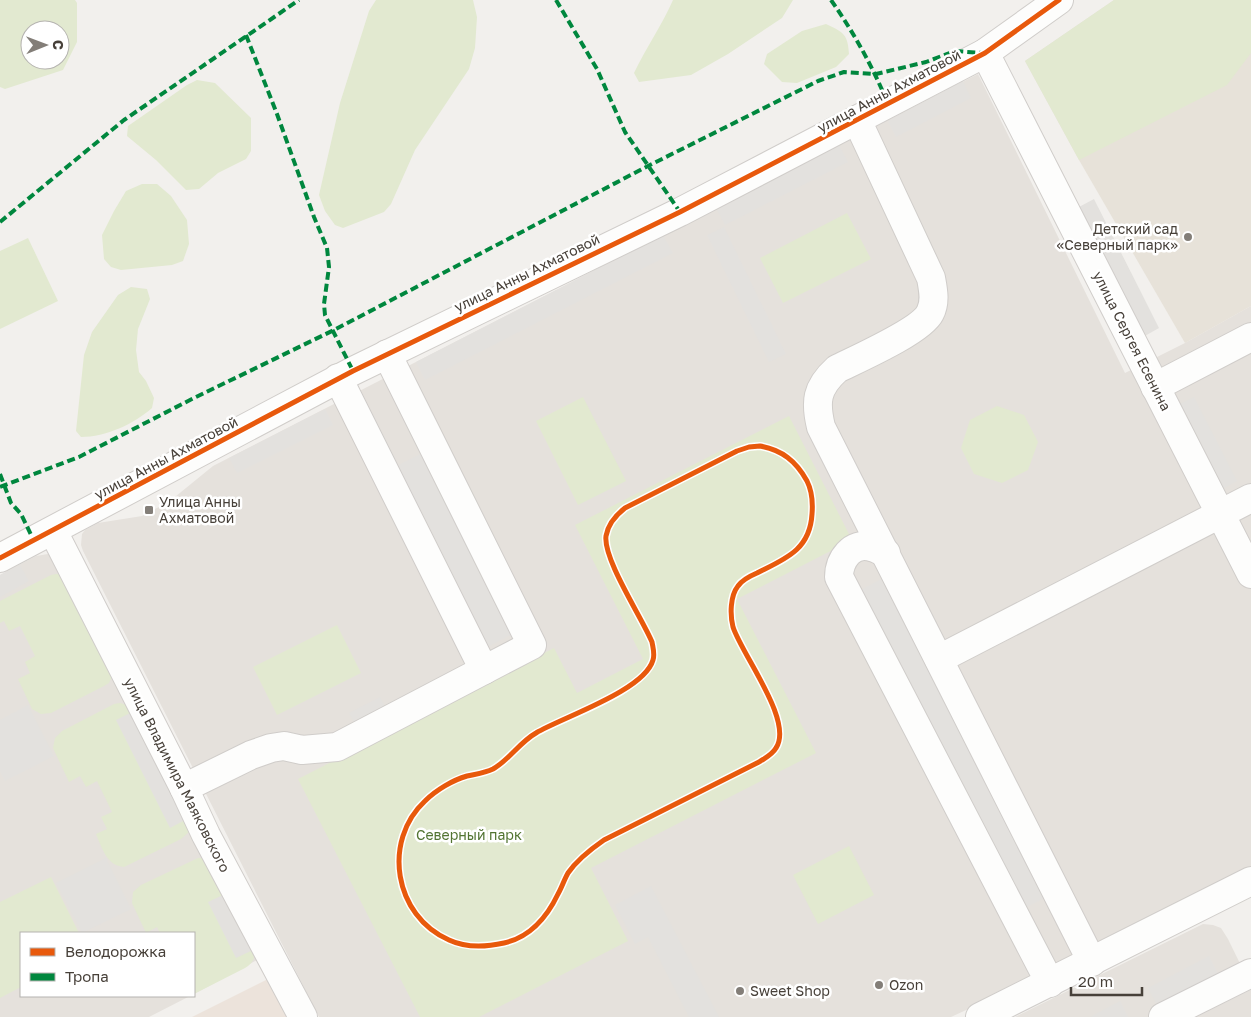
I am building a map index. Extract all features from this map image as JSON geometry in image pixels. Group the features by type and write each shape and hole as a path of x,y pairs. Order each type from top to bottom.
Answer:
{"street":[{"name":"улица Анны Ахматовой","path":"0,558 338,378 680,212 985,53 1059,0"},
{"name":"улица Сергея Есенина","path":"985,53 1251,574"},
{"path":"857,120 931,278 934,295 930,313 915,328 837,369 826,379 818,394 817,410 821,427 1092,962"},
{"path":"1155,387 1251,337"},
{"path":"184,788 251,755 271,748 284,746 302,750 337,747 532,645 386,354"},
{"path":"338,378 484,670"},
{"path":"939,659 1251,498"},
{"name":"улица Владимира Маяковского","path":"53,531 206,835 303,1017"},
{"path":"886,553 870,546 855,548 844,557 839,568 840,577 1050,983"},
{"path":"980,1017 1251,881"},
{"path":"1163,1017 1251,973"}],"shaded area":[{"name":"Детский сад «Северный парк»","path":"1114,0 1251,0 1251,306 1185,343 1079,160 1025,61"},
{"path":"978,74 1125,373 1185,343 1251,306 1251,866 1018,986 951,1017 319,1017 83,551 81,545 82,534 85,530 98,523 142,516 170,501 213,466"},
{"path":"963,81 971,98 896,137 888,121"},
{"path":"839,145 848,162 725,225 716,208"},
{"path":"1094,199 1159,328 1143,337 1077,208"},
{"path":"724,227 786,354 769,362 707,235"},
{"path":"663,235 673,253 425,380 416,362"},
{"path":"1194,397 1237,481 1221,490 1178,405"},
{"path":"325,409 333,425 237,473 229,458"},
{"path":"434,447 524,628 476,653 385,472"},
{"path":"48,554 54,557 259,959 195,993 195,932 20,932 20,997 188,997 149,1017 0,1017 0,575 36,556"},
{"path":"20,565 29,581 0,597 0,575"},
{"path":"895,572 1057,892 1013,914 849,596"},
{"path":"380,697 392,719 361,735 349,713"},
{"path":"28,705 54,756 5,781 0,771 0,720"},
{"path":"134,711 187,819 170,828 116,720"},
{"path":"106,858 131,909 81,932 56,883"},
{"path":"651,886 719,1017 689,1017 648,937 635,944 615,905"},
{"path":"225,894 253,950 236,958 208,902"},
{"path":"1203,924 1221,928 1228,939 1251,986 1251,1017 1015,1017"},
{"path":"1209,956 1219,976 1158,1007 1148,988"},
{"path":"272,977 292,1017 192,1017"},
{"path":"1120,1001 1128,1017 1090,1017"}],"green space":[{"path":"0,0 75,0 77,3 77,42 70,56 70,20 20,20 20,70 63,70 5,89 0,87"},
{"path":"376,0 473,0 477,17 475,48 469,69 415,150 391,204 384,212 343,228 335,225 325,211 319,195 340,103 369,11"},
{"path":"673,0 793,0 782,18 728,54 691,75 639,82 634,73"},
{"path":"1114,0 1251,0 1251,53 1227,85 1079,160 1025,61"},
{"path":"826,24 844,34 847,42 849,54 836,67 797,83 782,82 764,64 767,54 802,31"},
{"path":"197,80 215,83 251,118 251,151 246,159 218,173 199,189 186,190 156,160 127,136 128,126"},
{"path":"142,184 157,184 171,196 187,220 189,244 183,261 172,265 121,270 111,267 104,259 102,235 126,191"},
{"path":"847,213 871,259 783,303 760,258"},
{"path":"28,238 58,301 0,329 0,251"},
{"path":"131,287 147,289 150,299 138,329 136,350 139,372 146,381 154,398 152,408 137,419 110,432 81,437 76,431 84,355 92,332 118,295"},
{"path":"583,397 626,481 578,505 536,421"},
{"path":"997,406 1024,415 1038,442 1028,470 1002,483 974,474 961,448 970,420"},
{"name":"Северный парк","path":"789,416 852,540 737,599 816,753 591,868 628,941 479,1017 420,1017 298,779 554,648 577,693 643,659 575,525"},
{"path":"56,574 61,574 113,674 109,683 104,686 51,713 41,714 32,709 18,679 30,673 25,662 35,656 20,626 9,631 4,621 0,623 0,601"},
{"path":"337,625 361,673 277,715 253,667"},
{"path":"120,703 130,706 190,827 189,832 181,839 124,867 118,866 109,860 96,834 107,829 101,817 112,812 97,781 86,787 80,776 69,782 53,748 55,738 62,731 114,704"},
{"path":"849,846 874,895 818,924 793,875"},
{"path":"198,858 204,858 255,951 253,961 195,993 195,932 160,932 157,927 146,932 132,903 133,892 141,885"},
{"path":"51,877 78,932 20,932 20,988 0,998 0,902"}],"marked path":[{"path":"0,222 124,120 299,0"},
{"path":"556,0 597,69 625,132 680,212"},
{"path":"831,0 862,50 888,104"},
{"path":"246,35 327,248 329,267 324,304 325,315 353,371"},
{"path":"0,487 79,457 190,400 334,330 648,166 818,81 844,72 876,74 926,62 955,51 982,53"},
{"path":"0,474 11,503 21,514 34,541"}],"cycle path":[{"path":"0,558 353,371 680,212 985,53 1059,0"},
{"path":"760,446 775,450 793,462 807,481 812,501 810,526 801,545 786,558 744,580 735,590 732,600 731,617 733,627 773,705 780,736 776,748 759,762 599,843 572,868 549,911 537,925 522,936 504,943 469,946 449,940 430,929 416,914 406,896 400,876 399,856 403,836 411,817 439,789 456,780 493,769 536,733 619,693 635,682 646,671 653,660 652,642 624,589 607,546 606,536 613,520 625,508 737,451 760,446"}],"place":[{"name":"Детский сад «Северный парк»","path":"1188,237"},
{"name":"Улица Анны Ахматовой","path":"149,510"},
{"name":"Ozon","path":"879,985"},
{"name":"Sweet Shop","path":"740,991"}]}
